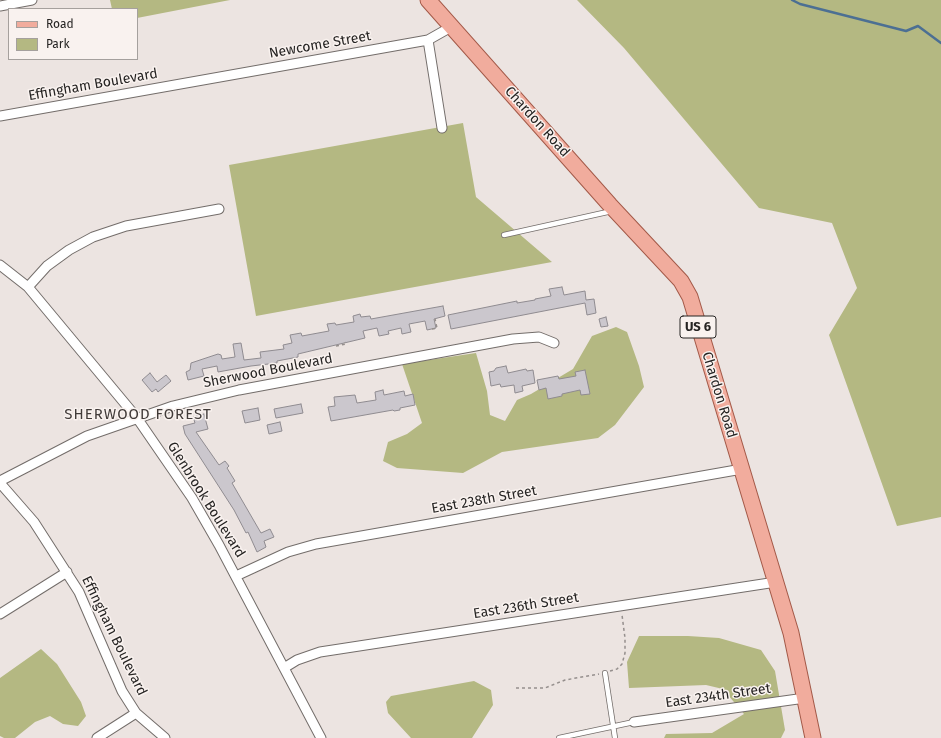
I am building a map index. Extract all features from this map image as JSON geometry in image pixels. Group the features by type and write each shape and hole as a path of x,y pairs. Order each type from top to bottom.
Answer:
{"main road":[{"name":"Chardon Road","path":"428,0 615,210 682,281 690,297 791,633 813,738"}],"street":[{"path":"0,6 32,0"},
{"name":"Newcome Street","path":"191,82 428,40 451,27"},
{"path":"428,40 442,128"},
{"name":"Effingham Boulevard","path":"0,116 191,82"},
{"path":"28,287 47,266 69,250 93,237 126,226 219,209"},
{"name":"Glenbrook Boulevard","path":"0,264 28,287 137,418 192,498 236,576 320,738"},
{"name":"Sherwood Boulevard","path":"0,482 87,436 173,406 239,390 513,339 534,336 544,338 554,343"},
{"name":"East 238th Street","path":"236,576 288,552 316,544 742,469"},
{"name":"Effingham Boulevard","path":"0,482 34,522 79,592 122,691 136,713 165,738"},
{"path":"0,614 67,572"},
{"name":"East 236th Street","path":"284,668 296,660 320,652 776,582"},
{"name":"East 234th Street","path":"634,722 805,698"},
{"path":"97,738 136,713"}],"lane":[{"path":"504,234 615,210"},
{"path":"605,672 616,738"},
{"path":"559,738 634,722"}],"path":[{"path":"432,329 437,328 435,319"},
{"path":"336,346 346,344 345,342"},
{"path":"516,688 545,688 565,680 617,669 622,664 625,652 625,638 620,605"}],"green space":[{"path":"110,0 230,0 138,18 138,8 112,8"},
{"path":"577,0 941,0 941,517 897,526 829,335 857,288 832,223 759,208 624,48"},
{"path":"463,123 476,197 552,262 256,316 229,165"},
{"path":"616,327 627,332 639,366 644,387 615,425 598,438 502,452 463,473 397,468 383,461 388,442 407,434 422,423 402,364 476,353 487,391 490,415 505,421 517,400 531,394 573,369 592,336"},
{"path":"639,636 688,636 719,638 761,650 775,671 785,730 781,738 664,738 666,734 712,733 744,714 723,689 706,685 629,688 627,662"},
{"path":"41,649 57,664 81,702 86,716 78,726 63,724 50,716 35,722 15,738 4,738 0,736 0,678"},
{"path":"474,681 491,690 493,705 472,738 411,738 388,713 386,702 391,696"}],"building":[{"path":"562,287 564,295 585,291 586,300 594,299 596,313 587,315 585,303 451,329 448,315 517,301 517,303 535,300 551,296 549,289"},
{"path":"443,306 445,316 434,319 436,328 427,330 425,321 409,324 411,332 402,334 401,328 388,331 389,334 379,336 377,328 363,331 365,338 298,354 298,357 277,361 277,363 218,372 217,366 202,369 204,376 188,380 186,372 190,370 191,363 218,354 221,355 222,359 235,357 233,344 241,343 244,360 261,358 260,352 284,349 283,345 292,343 290,335 301,333 302,336 329,331 327,324 335,323 336,325 354,322 353,316 360,314 361,317 370,316 371,319"},
{"path":"606,317 608,326 601,327 599,319"},
{"path":"506,366 508,373 526,369 527,371 533,370 535,383 522,386 523,391 515,393 514,385 501,387 500,384 491,386 489,372 494,371 496,368"},
{"path":"585,370 590,394 581,395 580,390 548,399 546,388 539,390 537,380 558,376 559,379 576,376 575,372"},
{"path":"150,373 157,382 166,375 171,381 158,392 156,389 152,392 142,380"},
{"path":"383,390 384,395 404,391 405,396 413,394 415,405 400,408 400,410 331,421 328,407 335,406 334,397 355,395 357,403 376,400 375,392"},
{"path":"301,404 303,413 276,418 274,409"},
{"path":"258,408 260,420 245,423 242,411"},
{"path":"204,414 208,429 196,432 219,465 225,461 229,466 227,468 235,481 232,483 261,533 270,529 274,537 264,541 266,547 257,552 248,532 246,533 234,510 185,434 183,426 195,423 193,417"},
{"path":"280,422 282,431 269,434 267,425"}],"waterway":[{"path":"792,0 800,4 906,31 918,26 941,43"}],"district":[{"name":"SHERWOOD FOREST","path":"138,415"}]}
